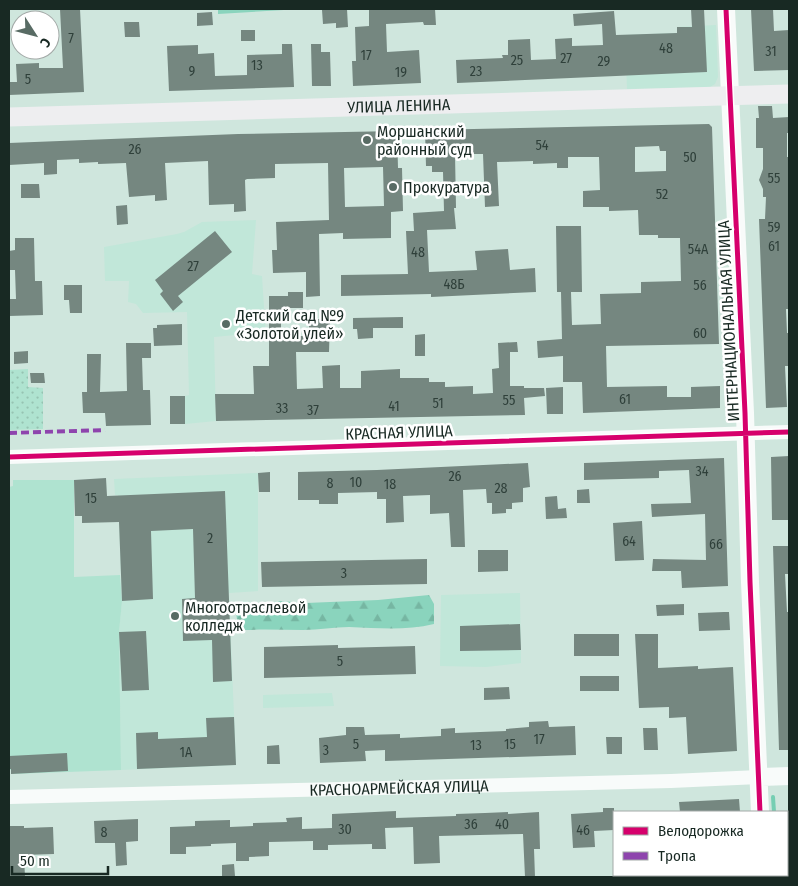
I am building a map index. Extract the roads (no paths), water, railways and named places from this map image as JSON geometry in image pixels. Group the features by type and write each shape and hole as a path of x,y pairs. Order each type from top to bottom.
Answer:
{"main road":[{"name":"УЛИЦА ЛЕНИНА","path":"9,117 789,94"}],"street":[{"name":"ИНТЕРНАЦИОНАЛЬНАЯ УЛИЦА","path":"726,9 746,434 760,811"},
{"name":"КРАСНАЯ УЛИЦА","path":"9,457 789,432"},
{"name":"КРАСНОАРМЕЙСКАЯ УЛИЦА","path":"9,797 671,781 789,776"}],"waterway":[{"path":"773,797 774,811"}],"place":[{"name":"Моршанский районный суд","path":"367,140"},
{"name":"Прокуратура","path":"393,187"},
{"name":"Детский сад №9 «Золотой улей»","path":"226,324"},
{"name":"Многоотраслевой колледж","path":"175,616"}]}
